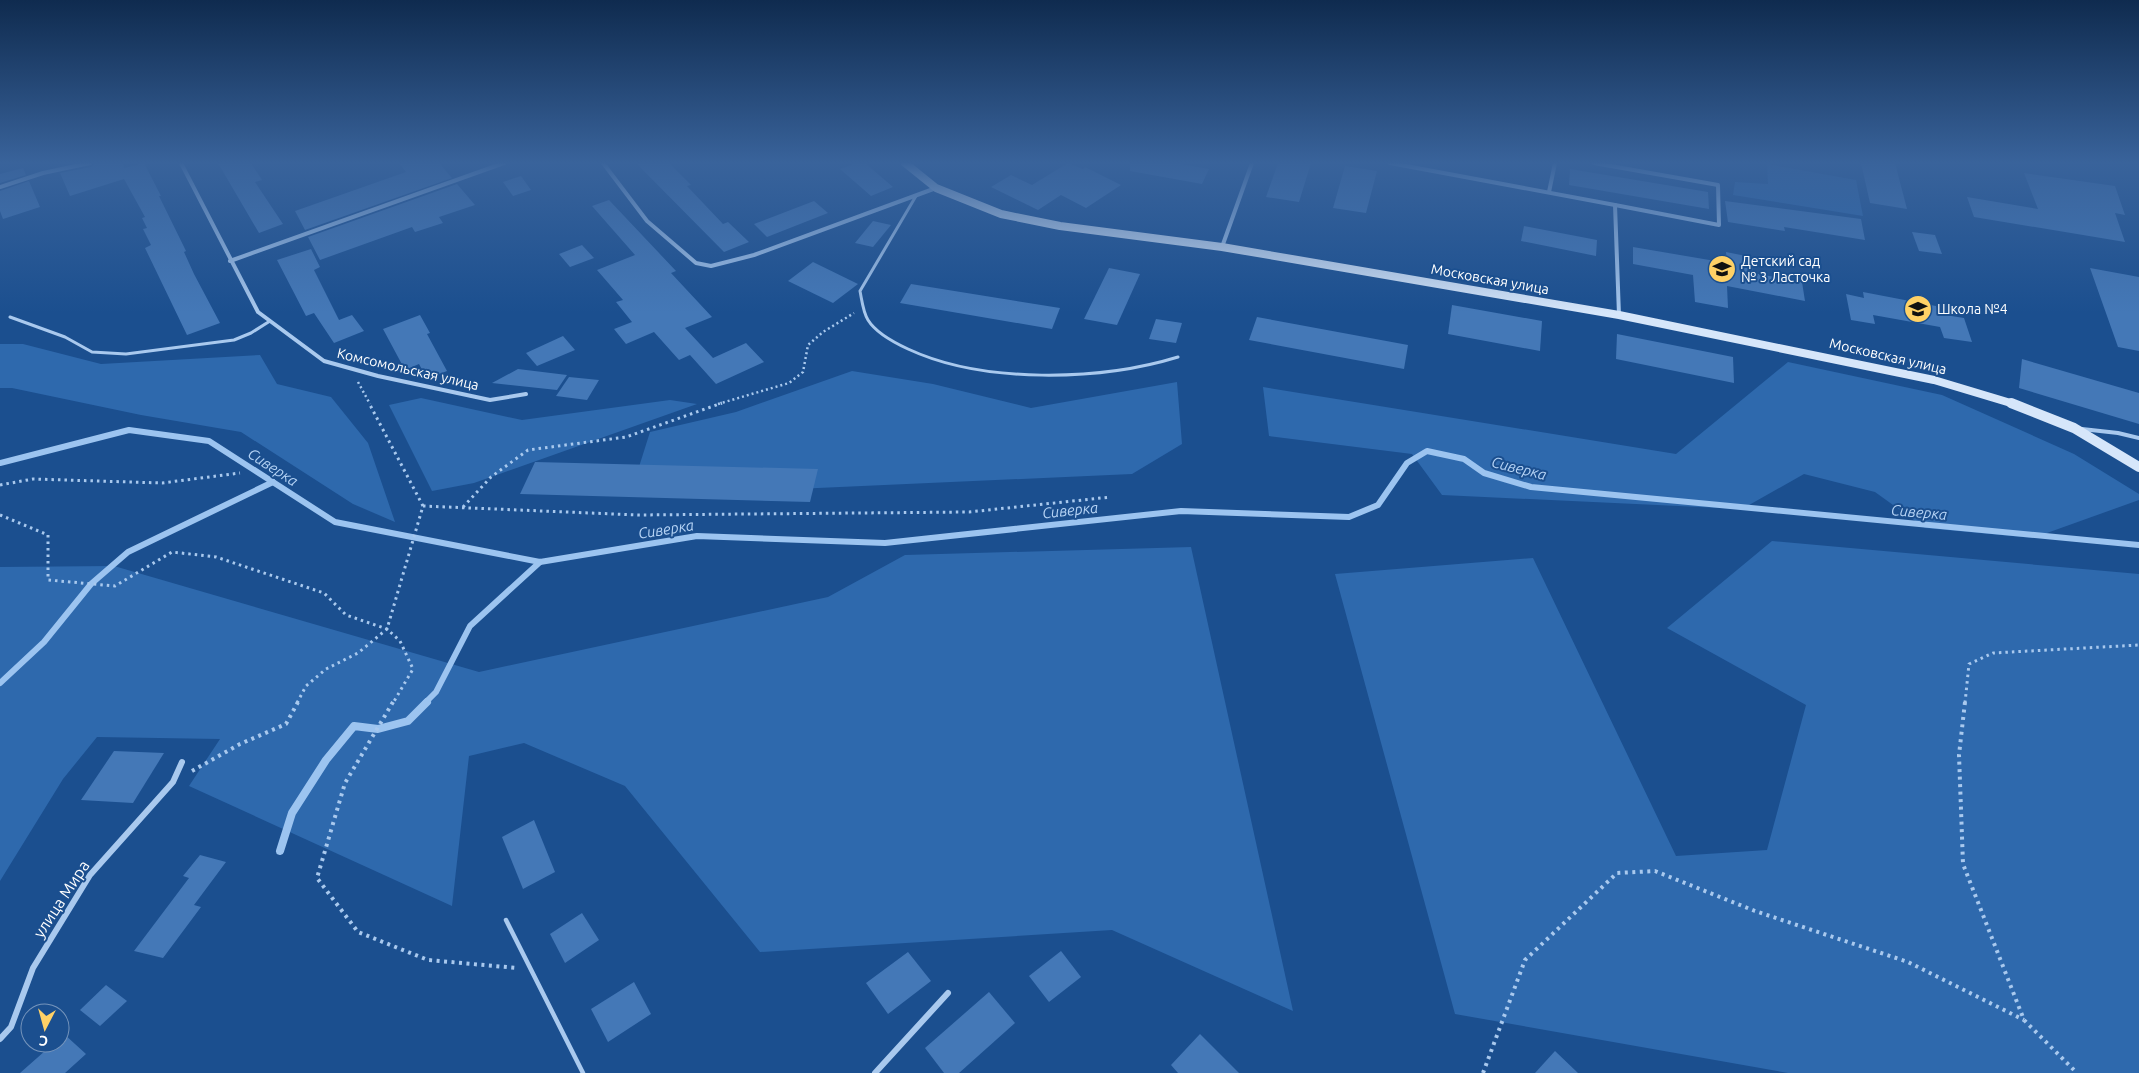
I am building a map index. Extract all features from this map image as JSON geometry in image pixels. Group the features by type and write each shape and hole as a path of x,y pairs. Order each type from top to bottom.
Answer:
{"main road":[{"name":"Московская улица","path":"998,213 1060,226 1222,247 1619,315 1934,380 2008,402 2074,428 2139,467"}],"street":[{"name":"Комсомольская улица","path":"206,213 258,312 324,361 490,400 526,394"},
{"path":"230,261 364,213"},
{"path":"641,213 647,221 696,263 712,266 754,255 869,213"},
{"path":"1222,247 1234,213"},
{"path":"1615,213 1619,315"},
{"path":"1657,213 1719,225 1719,213"},
{"name":"улица Мира","path":"0,1039 11,1027 33,968 90,875 173,782 182,762"},
{"path":"875,1073 948,992"}],"lane":[{"path":"906,213 860,291 868,322 894,345 945,363 996,372 1056,375 1138,368 1178,357"},
{"path":"10,317 65,338 92,352 126,354 234,340 251,333 270,321"},
{"path":"2074,428 2118,433 2139,438"},
{"path":"506,920 583,1073"}],"path":[{"path":"463,508 491,477 528,450 626,437 736,398 789,383 803,372 808,346 822,332 864,308"},
{"path":"173,782 215,757 286,724 306,686 326,669 358,652 387,629 423,506 350,368"},
{"path":"0,485 33,479 162,483 240,473"},
{"path":"423,506 638,515 969,512 1111,498"},
{"path":"0,515 48,535 48,580 114,586 172,552 216,557 324,593 346,614 387,629 400,641 413,668 382,723 345,782 317,878 358,932 428,960 531,970"},
{"path":"2024,1020 1962,864 1959,755 1969,664 1993,653 2139,645"},
{"path":"1483,1073 1525,960 1617,873 1655,871 1755,911 1908,962 2024,1020 2076,1073"}],"shaded area":[{"path":"1845,213 1862,213 1863,216"},
{"path":"0,344 23,344 101,364 260,355 277,384 331,397 368,443 395,522 353,504 241,432 141,415 12,388 0,388"},
{"path":"1788,362 1942,395 2074,454 2139,494 2139,500 2033,538 1925,528 1875,492 1804,474 1742,509 1442,495 1412,454 1269,436 1263,387 1676,454"},
{"path":"852,371 933,384 1031,408 1177,382 1182,444 1132,474 727,492 638,470 650,432 736,412"},
{"path":"421,398 522,420 670,400 697,404 474,483 432,491 389,405"},
{"path":"1772,541 2139,574 2139,1073 1788,1073 1455,1014 1335,574 1533,558 1676,856 1767,850 1806,705 1667,628"},
{"path":"1191,547 1293,1011 1112,930 760,952 625,786 524,743 469,756 452,906 189,786 220,739 97,737 63,779 0,881 0,567 114,566 479,672 828,597 905,555"}],"building":[{"path":"1,213 21,213 3,219"},
{"path":"143,213 167,213 186,251 184,252 194,274 220,323 187,335 145,248 151,245 143,229 147,228 142,218 145,217"},
{"path":"247,213 276,213 283,224 259,233"},
{"path":"296,213 353,213 305,230"},
{"path":"375,213 451,213 439,217 443,223 415,232 412,227 320,260 308,237"},
{"path":"598,213 621,213 676,271 671,273 712,317 685,328 713,358 746,343 764,362 716,384 690,355 679,360 654,332 626,344 614,329 632,322 616,302 623,300 597,270 635,255"},
{"path":"686,213 713,213 723,224 728,222 749,242 724,252"},
{"path":"783,213 828,213 767,237 754,224"},
{"path":"1727,213 1816,213 1861,219 1865,240 1784,227 1785,231 1728,222"},
{"path":"1973,213 2115,213 2125,242 1974,217"},
{"path":"873,221 891,225 873,247 855,243"},
{"path":"1524,226 1597,240 1596,256 1521,241"},
{"path":"1912,232 1935,235 1942,254 1919,251"},
{"path":"582,245 594,258 570,267 559,254"},
{"name":"Детский сад № 3 Ласточка","path":"1633,247 1727,263 1726,252 1751,257 1753,273 1802,282 1805,301 1727,286 1728,308 1695,302 1693,275 1633,264"},
{"path":"311,249 320,267 314,270 339,320 352,315 364,331 334,343 314,313 306,316 277,260"},
{"path":"813,262 858,284 833,303 788,281"},
{"path":"1109,268 1140,274 1117,325 1084,319"},
{"path":"2090,268 2139,277 2139,351 2118,347"},
{"path":"911,284 1060,308 1052,329 900,303"},
{"name":"Школа №4","path":"1863,292 1936,306 1939,314 1964,318 1972,342 1944,338 1940,327 1873,315 1875,324 1851,320 1846,294 1864,298"},
{"path":"1452,305 1542,321 1540,351 1448,334"},
{"path":"420,315 430,333 427,334 447,371 427,379 419,364 405,370 383,329"},
{"path":"1257,317 1408,345 1404,369 1249,340"},
{"path":"1156,319 1182,323 1176,343 1149,339"},
{"path":"1617,334 1733,357 1734,383 1616,359"},
{"path":"563,336 575,350 537,366 526,353"},
{"path":"2022,359 2139,393 2139,424 2019,388"},
{"path":"518,369 567,375 557,390 492,383"},
{"path":"569,377 599,380 587,400 556,396"},
{"path":"535,462 818,469 810,502 520,494"},
{"path":"114,751 164,753 133,803 81,800"},
{"path":"534,820 555,872 523,889 502,837"},
{"path":"200,855 226,862 194,905 201,907 163,958 134,951 189,878 183,876"},
{"path":"582,913 599,940 565,963 550,934"},
{"path":"1061,951 1081,977 1049,1002 1029,976"},
{"path":"908,952 931,981 888,1014 866,983"},
{"path":"634,982 651,1014 608,1042 591,1009"},
{"path":"106,985 127,1001 100,1026 80,1010"},
{"path":"989,992 1015,1023 959,1073 944,1073 925,1048"},
{"path":"1200,1034 1239,1073 1178,1073 1171,1065"},
{"path":"70,1039 86,1054 65,1073 20,1073 43,1053 70,1053"},
{"path":"1555,1051 1578,1073 1535,1073"}],"waterway":[{"name":"Сиверка","path":"0,463 129,430 209,441 273,482"},
{"name":"Сиверка","path":"540,562 697,536 885,543 1181,511 1349,517 1378,505 1407,463 1427,451 1464,459 1484,473 1531,487 2139,545"},
{"path":"0,683 44,642 91,584 128,552 273,482"},
{"name":"Сиверка","path":"273,482 335,522 540,562"},
{"path":"425,703 436,692 470,626 540,562"},
{"path":"280,851 292,813 326,760 354,726 378,729 408,721 427,702"}],"place":[{"name":"Детский сад № 3 Ласточка","path":"1722,269"},
{"name":"Школа №4","path":"1918,309"}]}
